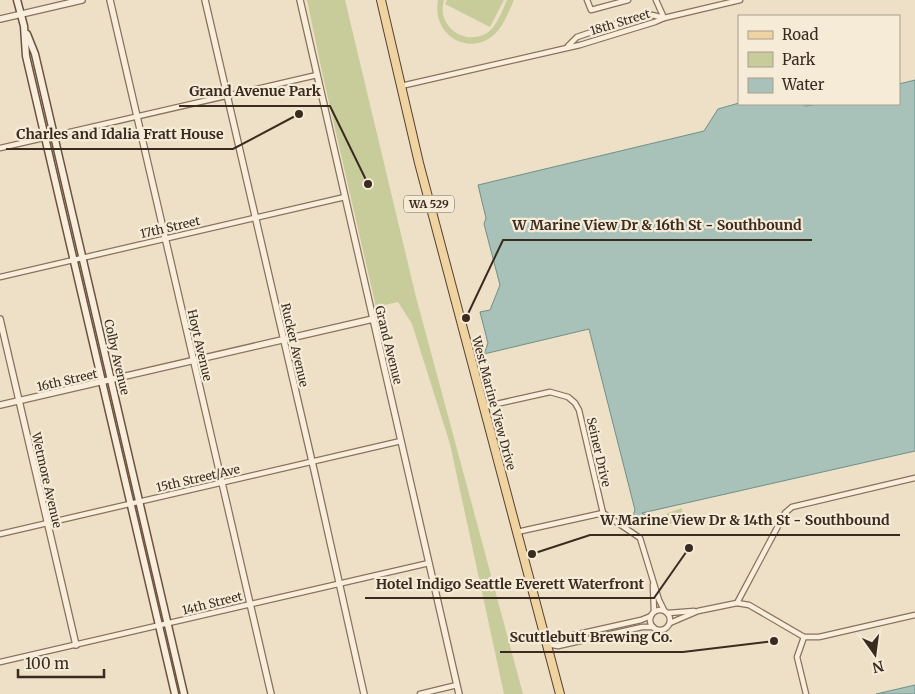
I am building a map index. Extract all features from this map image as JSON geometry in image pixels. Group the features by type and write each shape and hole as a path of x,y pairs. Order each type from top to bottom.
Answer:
{"main road":[{"name":"Colby Avenue","path":"18,0 24,26 35,54 184,694"},
{"name":"West Marine View Drive","path":"381,0 419,163 560,694"},
{"name":"Colby Avenue","path":"24,26 26,56 174,694"}],"street":[{"path":"0,19 82,0"},
{"name":"Hoyt Avenue","path":"110,0 271,694"},
{"name":"Rucker Avenue","path":"205,0 364,694"},
{"name":"Grand Avenue","path":"300,0 459,694"},
{"path":"587,0 591,10 628,0"},
{"path":"656,0 664,18 740,0"},
{"name":"18th Street","path":"568,47 577,37 624,21 652,15 664,18"},
{"name":"18th Street","path":"401,86 580,45 664,18"},
{"path":"0,148 317,75"},
{"name":"17th Street","path":"0,277 345,196"},
{"name":"16th Street","path":"0,405 373,319"},
{"name":"Wetmore Avenue","path":"0,320 76,645"},
{"name":"Seiner Drive","path":"483,407 550,392 568,397 575,403 579,410 603,514"},
{"name":"15th Street/Ave","path":"0,534 401,441"},
{"path":"737,602 786,512 792,507 915,478"},
{"path":"516,532 603,514 640,538 653,582 670,618 670,623"},
{"name":"14th Street","path":"0,662 429,563"},
{"path":"653,582 650,622 653,627"},
{"path":"547,644 558,646 642,626 662,630 670,623 698,611 737,602 749,605 804,637 819,637 915,615"},
{"path":"547,644 556,639 641,620 652,614 698,611"},
{"path":"804,637 797,657 806,694"},
{"path":"420,694 457,685"}],"green space":[{"path":"307,0 345,0 416,297 523,694 504,694 450,444 412,324 398,302 376,307"},
{"path":"438,0 444,0 444,18 454,31 469,37 478,37 491,30 507,0 514,0 504,22 495,34 485,41 474,44 454,39 446,32 440,23 437,12"},
{"path":"447,0 504,0 490,27 445,4"},
{"path":"682,508 683,518 668,525 663,523 655,525 668,513"}],"water":[{"path":"915,80 915,451 642,513 648,516 649,519 646,522 642,522 641,519 633,516 635,510 589,329 484,354 488,343 480,312 490,310 500,285 484,224 486,218 478,185 704,131 718,109 738,103 738,105 806,106 900,105 900,84"},
{"path":"915,685 915,694 876,694"}],"place":[{"name":"Charles and Idalia Fratt House","path":"299,114"},
{"name":"Grand Avenue Park","path":"368,184"},
{"name":"W Marine View Dr & 16th St - Southbound","path":"466,318"},
{"name":"Hotel Indigo Seattle Everett Waterfront","path":"689,548"},
{"name":"W Marine View Dr & 14th St - Southbound","path":"532,554"},
{"name":"Scuttlebutt Brewing Co.","path":"774,641"}]}
